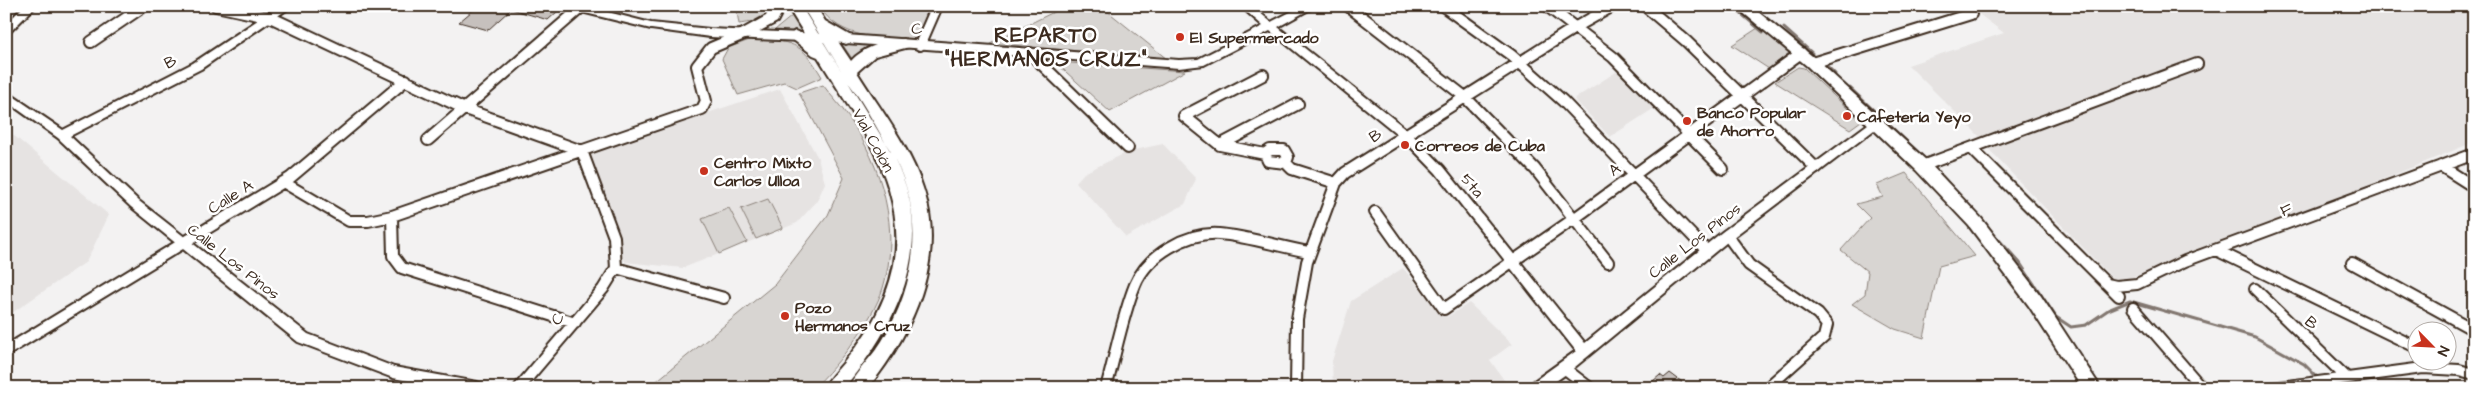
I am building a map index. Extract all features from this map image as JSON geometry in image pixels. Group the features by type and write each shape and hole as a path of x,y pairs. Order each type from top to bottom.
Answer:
{"main road":[{"path":"750,34 772,19 778,6"},
{"path":"750,34 785,17 793,6"},
{"name":"Vial Colón","path":"793,6 829,64 849,79 905,162 919,198 924,234 919,278 903,322 857,388"},
{"name":"Vial Colón","path":"809,6 849,79 889,163 902,202 906,232 902,274 886,315 849,369 832,388"},
{"path":"1742,6 1807,58 1922,166 1975,222 2035,301 2092,388"},
{"path":"818,21 846,38"},
{"path":"795,36 810,44 829,64"},
{"path":"849,79 860,73 866,63 880,53 904,44"},
{"path":"874,388 876,362"}],"street":[{"path":"6,30 31,6"},
{"path":"91,42 144,6"},
{"path":"216,6 272,18 465,109 582,150"},
{"name":"B","path":"62,135 197,66 272,18 287,6"},
{"path":"920,45 937,6"},
{"name":"5ta","path":"1245,6 1406,135 1440,170 1583,350"},
{"name":"C","path":"577,7 651,26 710,33 846,38 1179,64 1200,62 1311,6"},
{"path":"1348,6 1465,97 1535,169 1608,262"},
{"path":"1444,6 1520,62 1605,144 1707,252"},
{"path":"1547,6 1622,65 1723,169"},
{"name":"B","path":"1296,388 1297,319 1309,252 1336,183 1345,173 1612,6"},
{"path":"1645,6 1686,41 1816,168"},
{"path":"428,140 465,109 577,7"},
{"path":"1807,58 1971,14"},
{"path":"283,182 348,221 368,221 392,216 702,110 706,102 697,66 704,52 716,44 750,34"},
{"path":"1030,53 1128,148"},
{"name":"A","path":"1375,212 1444,308 1575,218 1742,97 1807,58"},
{"path":"1922,166 2197,64"},
{"path":"1263,75 1184,116 1220,146 1265,154 1268,161 1286,163 1292,169 1336,183"},
{"name":"Calle A","path":"6,351 283,182 406,80"},
{"name":"Calle Los Pinos","path":"6,94 62,135 135,204 303,338 393,372 477,388"},
{"path":"1220,146 1298,104"},
{"name":"Calle Los Pinos","path":"1536,388 1564,368 1583,350 1728,235 1876,124"},
{"path":"1971,148 2119,296"},
{"path":"582,150 614,237 616,268 724,298"},
{"name":"F","path":"2107,284 2116,286 2137,284 2185,261 2474,154"},
{"path":"2441,166 2474,187"},
{"path":"392,216 393,256 402,268 575,323"},
{"path":"1106,388 1135,284 1152,261 1168,249 1184,240 1218,234 1242,237 1309,252"},
{"path":"1728,235 1749,266 1818,314 1827,326 1824,337 1768,388"},
{"path":"2216,250 2408,343"},
{"path":"2352,263 2474,330"},
{"name":"C","path":"519,388 603,289 616,268"},
{"name":"B","path":"2255,289 2347,378"},
{"path":"2133,308 2202,388"},
{"path":"1564,368 1590,388"},
{"path":"2272,388 2408,370"},
{"path":"2458,370 2474,374"}],"shaded area":[{"path":"736,6 771,6 769,11 762,17 739,24"},
{"path":"819,6 932,6 917,41 876,37 850,31 838,26"},
{"path":"1066,6 1101,6 1167,59 990,43"},
{"path":"1968,6 2474,6 2474,142 2318,206 2117,283 1993,154 1982,139 1908,65 2004,33"},
{"path":"792,16 805,32 775,30"},
{"path":"1761,26 1790,52 1769,69 1732,45"},
{"path":"752,39 794,45 808,56 822,77 797,88 784,82 738,95 722,59 728,48"},
{"path":"840,41 876,43 853,60"},
{"path":"1055,62 1185,71 1110,112"},
{"path":"1798,67 1804,68 1861,121 1850,129 1775,82"},
{"path":"1619,70 1656,107 1610,137 1574,99"},
{"path":"823,85 846,114 871,157 885,199 889,221 890,244 883,288 863,328 834,367 814,388 648,388 775,284 828,215 844,178 799,93"},
{"name":"Centro Mixto Carlos Ulloa","path":"780,89 818,158 825,183 817,201 797,223 683,268 625,262 581,155"},
{"path":"6,129 109,215 86,262 6,317"},
{"path":"1163,144 1196,179 1185,204 1126,237 1076,182 1084,173 1130,151"},
{"path":"1906,173 1975,256 1939,266 1924,338 1895,329 1852,304 1865,294 1868,272 1841,250 1870,218 1856,204 1883,197 1877,185"},
{"path":"768,199 783,228 756,239 741,209"},
{"path":"729,208 747,242 719,254 702,219"},
{"path":"1403,268 1437,309 1447,317 1469,303 1512,344 1490,360 1506,383 1497,388 1333,388 1332,361 1351,301"},
{"path":"2398,383 2474,386 2474,388 2379,388"}],"building":[{"path":"478,6 540,6 558,11 548,20 511,9 488,30 459,22"},
{"path":"1670,373 1682,382 1675,388 1645,388 1660,375 1664,378"}],"waterway":[{"path":"1732,6 1763,32"},
{"path":"1784,28 1812,53"},
{"path":"1825,64 1835,74"},
{"path":"1850,88 1918,152"},
{"path":"1942,176 1956,192"},
{"path":"1990,230 2020,263 2056,317 2071,327 2086,325 2108,310 2130,301 2255,337 2304,364 2320,380"}],"place":[{"name":"El Supermercado","path":"1180,37"},
{"name":"Cafetería Yeyo","path":"1847,116"},
{"name":"Banco Popular de Ahorro","path":"1687,121"},
{"name":"Correos de Cuba","path":"1405,145"},
{"name":"Centro Mixto Carlos Ulloa","path":"704,171"},
{"name":"Pozo Hermanos Cruz","path":"785,316"}],"district":[{"name":"REPARTO \"HERMANOS CRUZ\"","path":"1046,47"}]}
